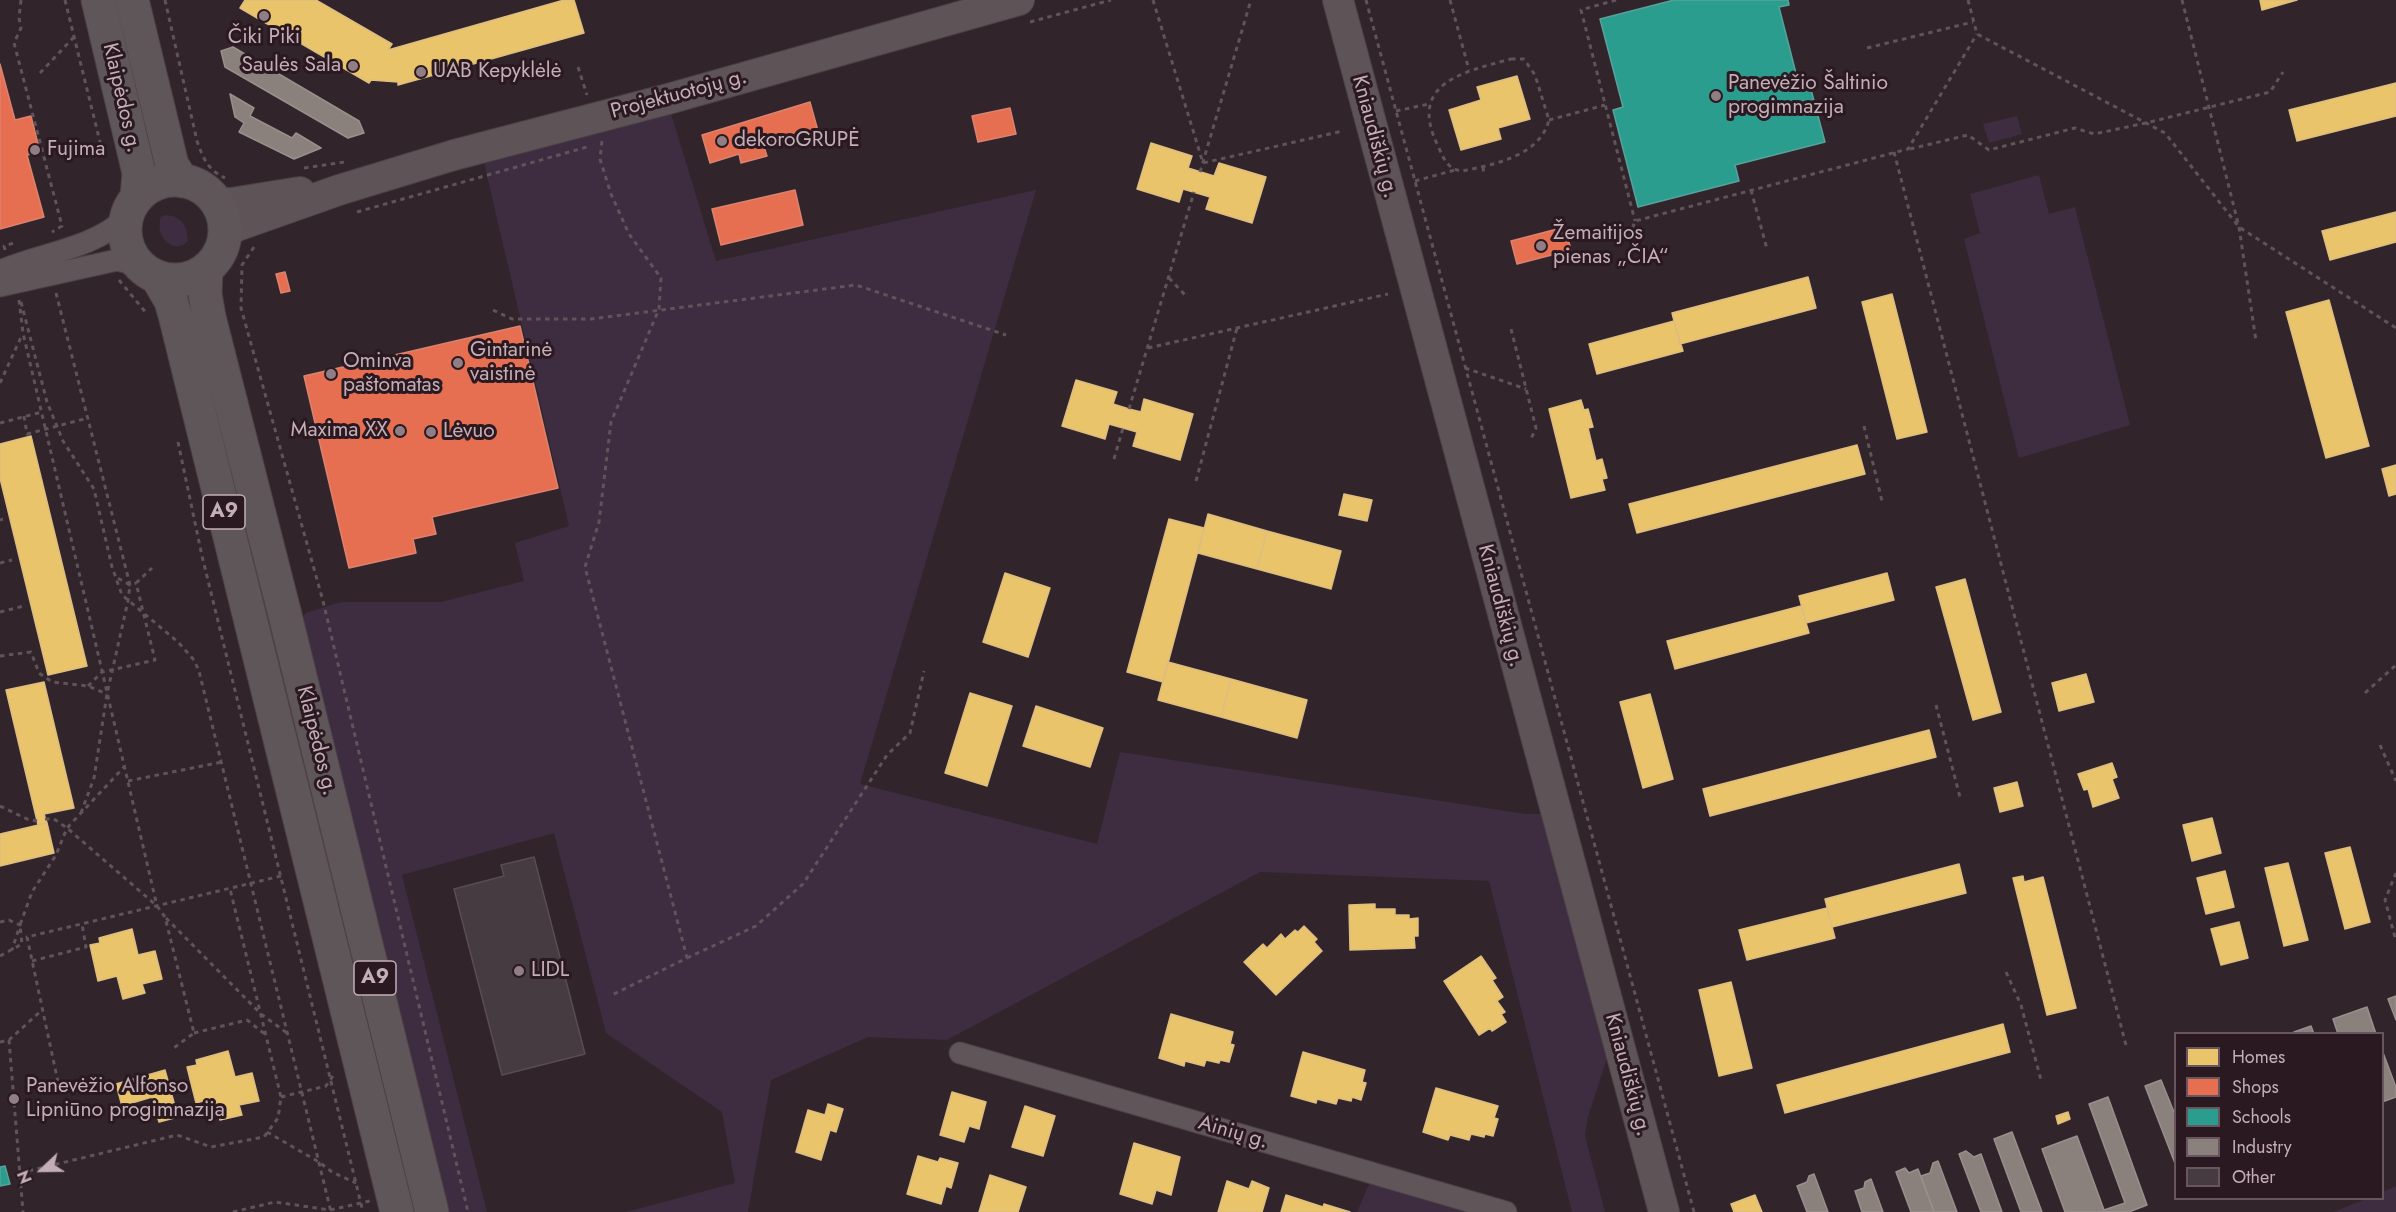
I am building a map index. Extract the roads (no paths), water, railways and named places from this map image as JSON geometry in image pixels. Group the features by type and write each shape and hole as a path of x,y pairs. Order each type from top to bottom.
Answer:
{"highway":[{"name":"Klaipėdos g.","path":"98,0 139,173 132,207 124,228 128,248 137,272 171,301 175,315 397,1212"},
{"name":"Klaipėdos g.","path":"132,0 172,165 182,181"},
{"path":"132,207 153,185 182,181 202,188 225,206"},
{"name":"Klaipėdos g.","path":"225,206 219,253 207,269 205,294 209,317 290,633 432,1212"},
{"path":"137,272 167,280 188,279 207,269"}],"main road":[{"name":"Projektuotojų g.","path":"225,206 237,226 339,190 454,155 679,96 1019,0"},
{"name":"Kniaudiškių g.","path":"1338,0 1663,1212"}],"street":[{"path":"5,269 111,232 132,207"},
{"path":"5,292 117,260 137,272"},
{"name":"Ainių g.","path":"960,1053 1506,1212"}],"place":[{"name":"Čiki Piki","path":"264,16"},
{"name":"Saulės Sala","path":"353,66"},
{"name":"UAB Kepyklėlė","path":"421,72"},
{"name":"Panevėžio Šaltinio progimnazija","path":"1716,96"},
{"name":"dekoroGRUPĖ","path":"722,141"},
{"name":"Fujima","path":"35,150"},
{"name":"Žemaitijos pienas „ČIA“","path":"1541,246"},
{"name":"Gintarinė vaistinė","path":"458,363"},
{"name":"Ominva paštomatas","path":"331,374"},
{"name":"Maxima XX","path":"400,431"},
{"name":"Lėvuo","path":"431,432"},
{"name":"LIDL","path":"519,971"},
{"name":"Panevėžio Alfonso Lipniūno progimnazija","path":"14,1099"}]}
